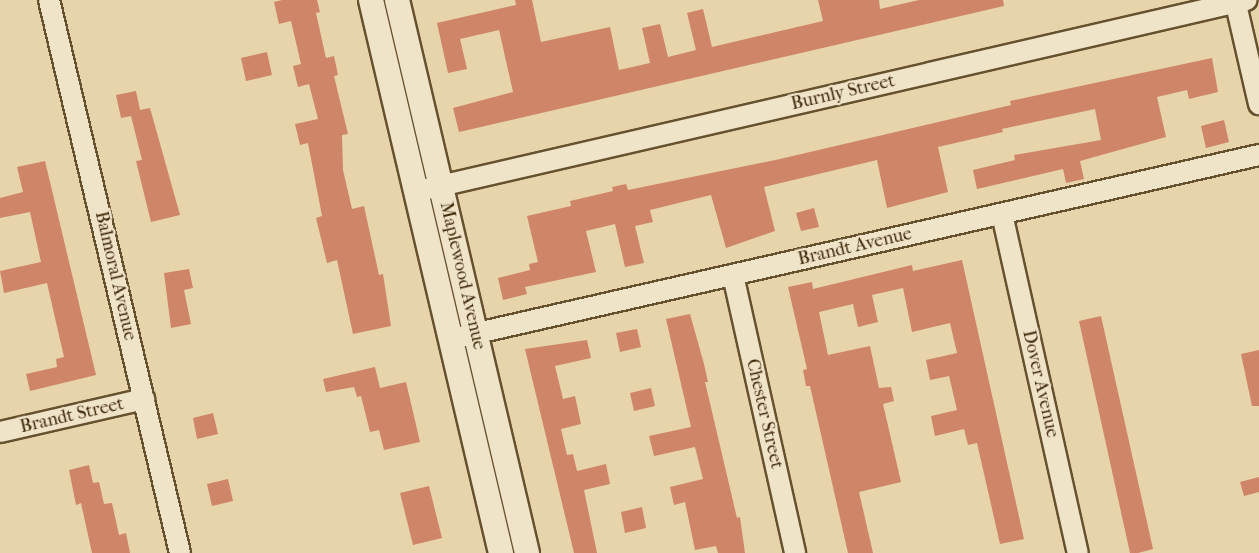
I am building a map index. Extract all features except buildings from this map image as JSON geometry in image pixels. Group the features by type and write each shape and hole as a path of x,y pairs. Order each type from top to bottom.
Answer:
{"street":[{"name":"Balmoral Avenue","path":"49,0 180,553"},
{"name":"Maplewood Avenue","path":"371,0 501,553"},
{"name":"Maplewood Avenue","path":"397,0 527,553"},
{"name":"Burnly Street","path":"416,191 1238,1"},
{"path":"1238,1 1259,104"},
{"name":"Brandt Avenue","path":"450,339 1259,155"},
{"name":"Dover Avenue","path":"1002,214 1078,553"},
{"name":"Chester Street","path":"733,275 795,553"},
{"name":"Brandt Street","path":"0,432 144,399"}]}
